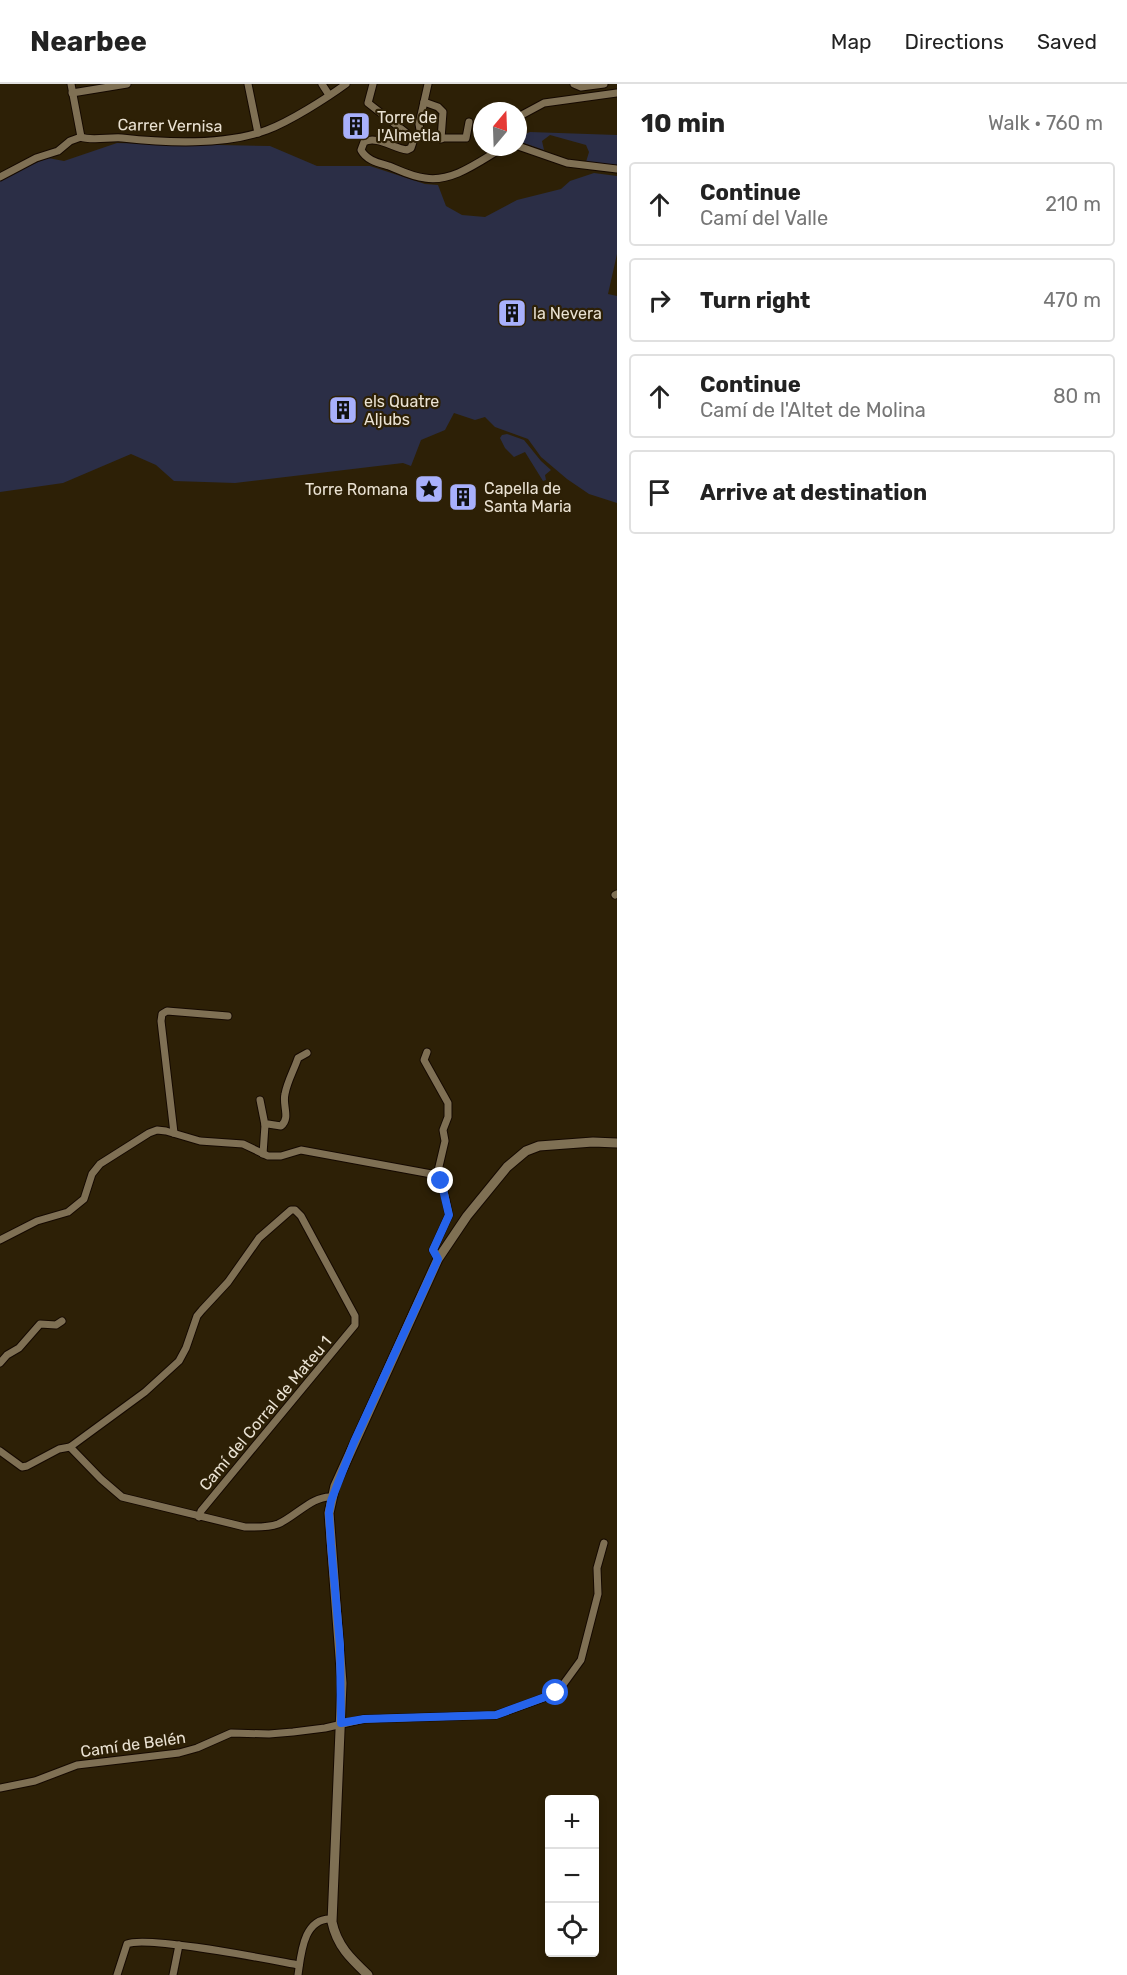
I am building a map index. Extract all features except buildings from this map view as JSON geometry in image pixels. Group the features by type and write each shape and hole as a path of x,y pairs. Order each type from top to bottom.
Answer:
{"main road":[{"path":"368,1975 338,1942 332,1918 341,1723 340,1645 329,1513 332,1497 346,1461 438,1259 467,1215 507,1167 526,1151 539,1146 593,1142 617,1143"}],"street":[{"path":"0,177 36,158 58,151 70,141 81,137 71,84"},
{"path":"72,93 127,84"},
{"path":"248,84 258,133"},
{"path":"322,84 329,95"},
{"name":"Carrer Vernisa","path":"81,137 85,139 107,137 198,142 228,140 277,126 346,84"},
{"path":"373,84 368,100 370,105 409,135 413,142 411,148 406,150 376,140 367,140 362,147 364,156 423,178 437,179 455,173 487,156"},
{"path":"428,84 419,124 422,135 427,139 466,138 469,123"},
{"path":"574,84 581,87 604,84"},
{"path":"527,112 544,103 617,93"},
{"path":"424,102 438,107 443,112 441,139"},
{"path":"527,149 567,163 617,168"},
{"path":"174,1133 162,1014 167,1011 228,1016"},
{"path":"427,1052 424,1060 448,1103 448,1117 443,1130 446,1141 437,1175"},
{"path":"265,1125 281,1126 285,1123 285,1094 298,1058 307,1053"},
{"path":"260,1100 265,1125 264,1154"},
{"path":"0,1240 38,1221 68,1212 84,1199 92,1174 100,1164 157,1130 200,1141 243,1144 264,1154 281,1156 301,1150 437,1175 441,1181 449,1215 433,1250 438,1259"},
{"name":"Camí del Corral de Mateu 1","path":"70,1446 145,1392 179,1361 197,1316 228,1282 259,1238 291,1210 295,1210 301,1216 356,1316 354,1328 201,1511 199,1517"},
{"path":"0,1363 7,1354 19,1348 40,1324 56,1324 62,1321"},
{"path":"0,1451 22,1467 70,1446 100,1479 122,1497 245,1527 272,1526 320,1498 332,1497"},
{"name":"Camí de Belén","path":"0,1788 35,1781 77,1765 197,1749 231,1733 269,1734 325,1728 364,1719 496,1715 556,1693 581,1660 598,1594 597,1568 604,1543"},
{"path":"297,1975 304,1937 322,1920 332,1918"},
{"path":"117,1975 125,1948 131,1942 179,1945 299,1965"},
{"path":"173,1975 179,1945"}],"shaded area":[{"path":"527,133 617,135 617,165 586,162 589,152 586,145 550,135 542,141 544,150 527,144"},
{"path":"117,143 270,146 317,166 370,166 425,184 438,185 446,206 462,215 485,217 517,200 561,189 570,181 594,173 617,176 617,254 608,294 617,296 617,503 589,494 567,479 541,457 528,439 495,427 485,417 475,420 454,413 445,430 421,440 411,466 403,463 235,483 174,481 156,465 131,454 63,483 0,492 0,181 48,158 64,161"},
{"path":"507,434 524,440 551,470 545,475 546,480 543,481 525,452 514,457 505,448 500,438"}],"place":[{"name":"Torre de l'Almetla","path":"356,126"},
{"name":"la Nevera","path":"512,313"},
{"name":"els Quatre Aljubs","path":"343,410"},
{"name":"Torre Romana","path":"429,489"},
{"name":"Capella de Santa Maria","path":"463,497"}],"route":[{"path":"441,1181 449,1215 433,1250 438,1259 354,1442 331,1501 329,1513 342,1683 341,1723 364,1719 496,1715 556,1693"}]}
